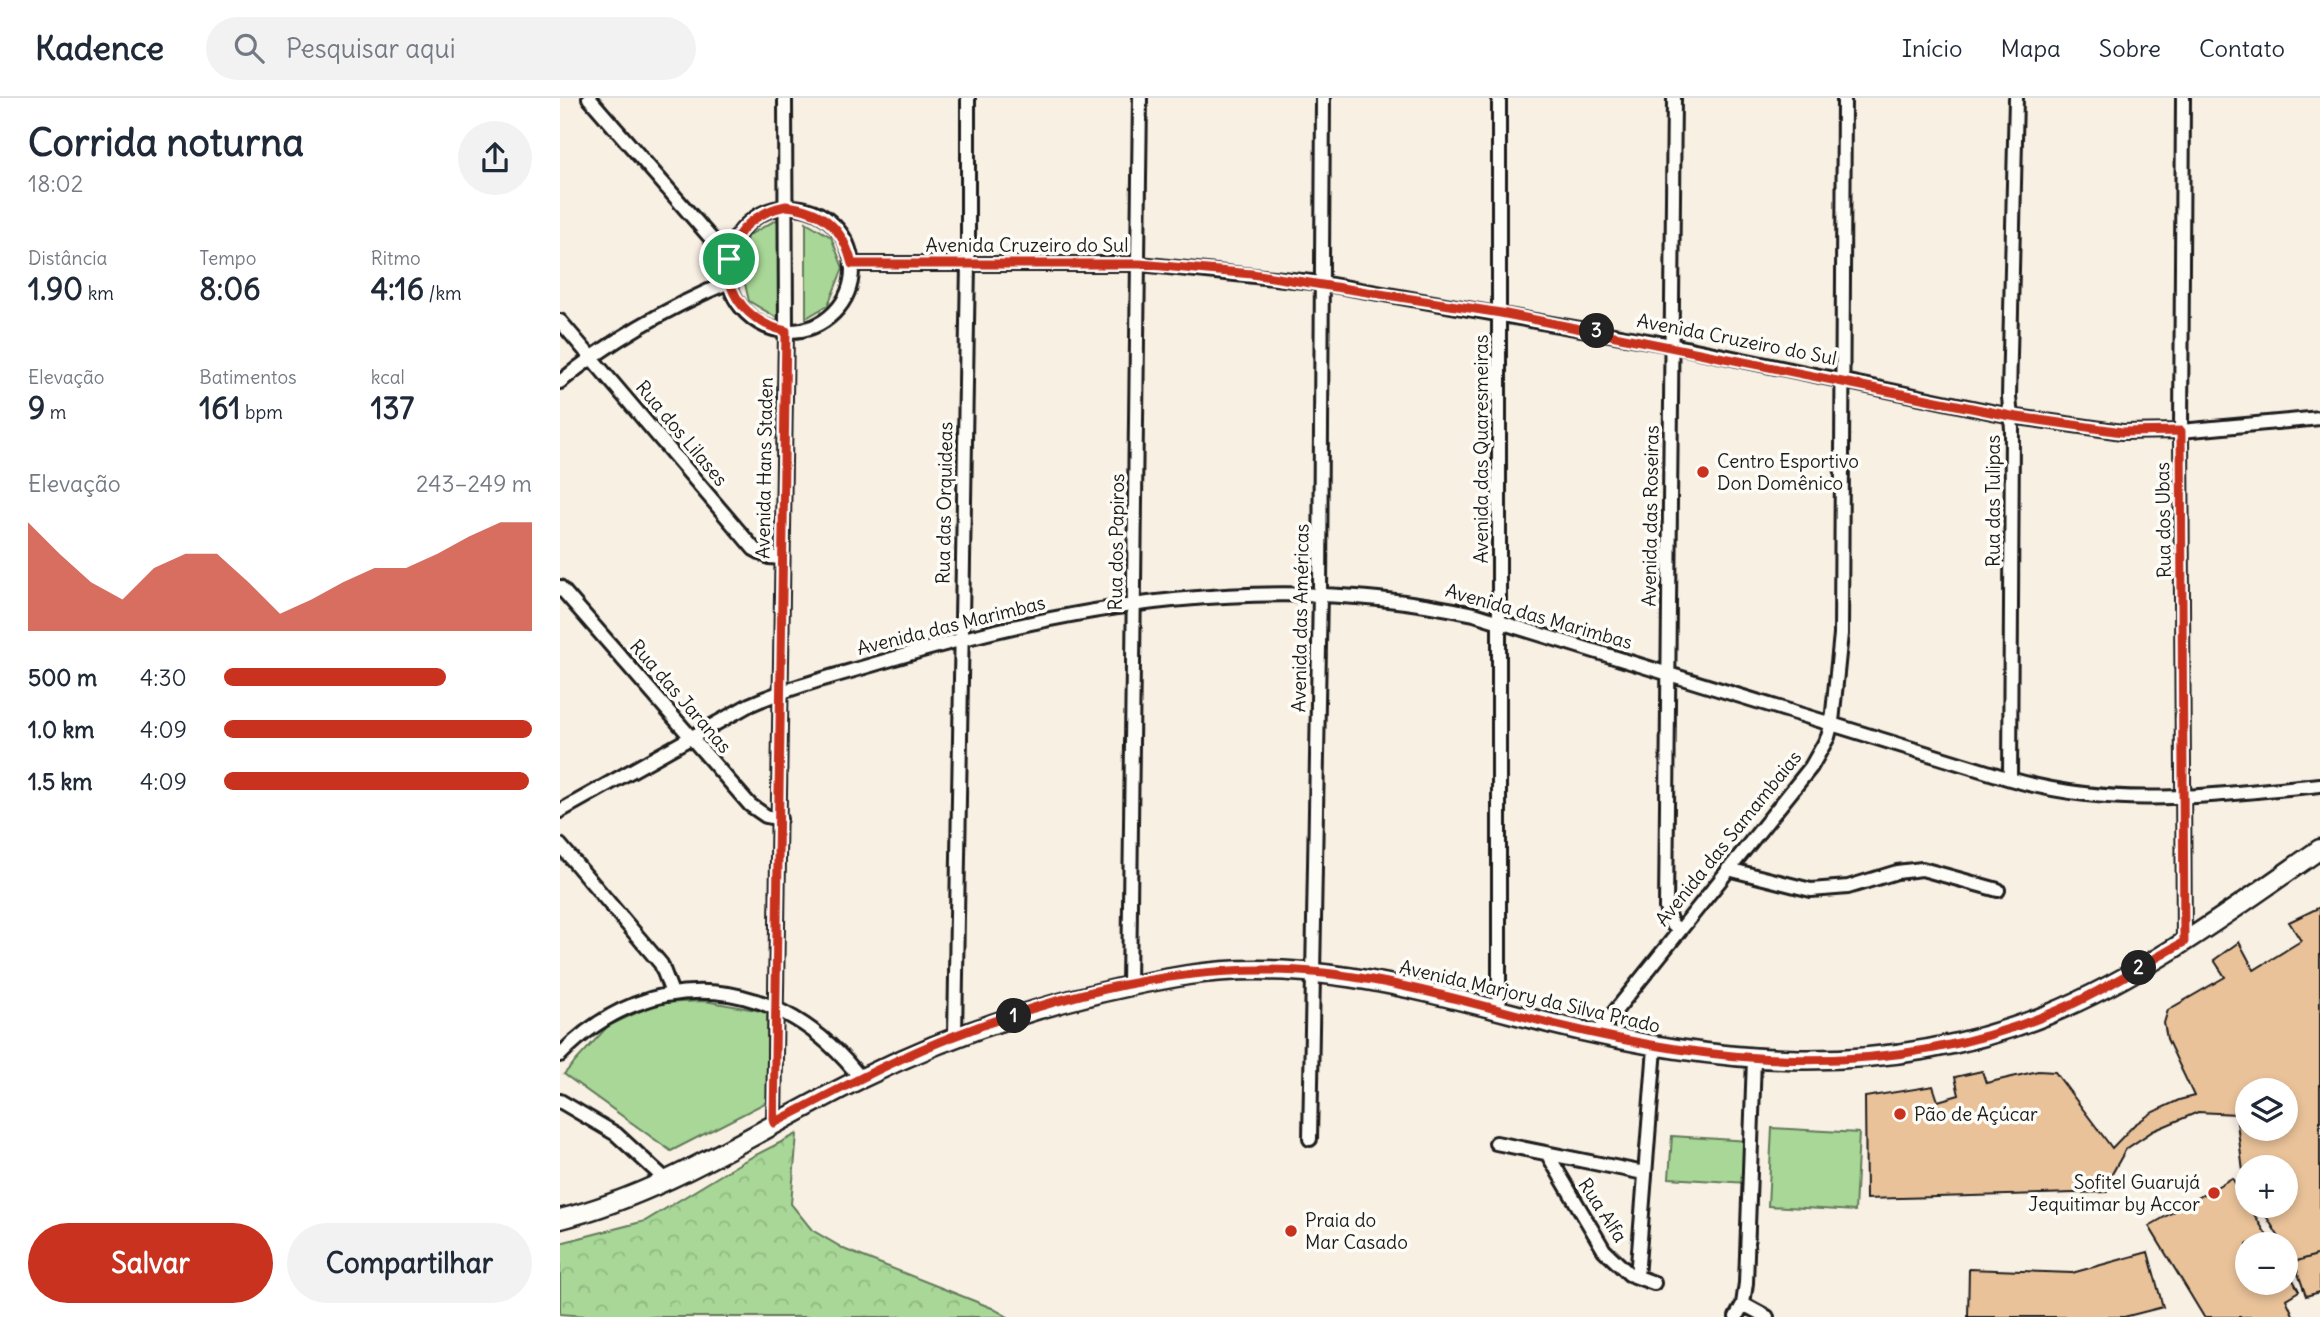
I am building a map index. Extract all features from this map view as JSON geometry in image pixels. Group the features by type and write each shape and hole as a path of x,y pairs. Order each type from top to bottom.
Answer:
{"main road":[{"name":"Avenida Marjory da Silva Prado","path":"560,1219 622,1199 665,1179 861,1079 955,1035 1051,1004 1129,986 1217,971 1312,972 1416,988 1655,1048 1796,1062 1907,1052 1986,1035 2067,1006 2184,942 2320,849"}],"street":[{"path":"589,98 729,259"},
{"name":"Rua das Orquideas","path":"955,1035 968,264 968,98"},
{"name":"Rua dos Papiros","path":"1129,986 1140,98"},
{"name":"Avenida das Américas","path":"1310,1139 1324,302 1321,283 1322,98"},
{"name":"Avenida das Quaresmeiras","path":"1499,98 1499,1010"},
{"name":"Avenida das Roseiras","path":"1674,98 1667,908 1671,923 1678,930"},
{"name":"Avenida das Samambaias","path":"1596,1035 1811,767 1821,752 1832,722 1838,678 1842,600 1840,380 1844,98"},
{"name":"Rua das Tulipas","path":"2010,779 2011,416 2016,98"},
{"name":"Rua dos Ubas","path":"2183,98 2181,431 2184,942"},
{"name":"Avenida Hans Staden","path":"774,1123 786,331 783,100"},
{"path":"786,206 805,208 823,216 838,229 848,245 852,264 845,295 826,320 807,329 786,331 766,327 750,316 737,301 729,282 729,259 733,243 748,223 769,210 786,206"},
{"name":"Avenida Cruzeiro do Sul","path":"852,264 1140,264 1321,283 1671,345 2011,416 2122,432 2181,431 2320,418"},
{"path":"560,382 591,356 660,313 729,282"},
{"name":"Rua dos Lilases","path":"560,321 754,549 769,557 782,558"},
{"name":"Rua das Jaranas","path":"560,587 750,805 766,816 779,819"},
{"name":"Avenida das Marimbas","path":"560,811 690,735 781,692 960,639 1135,603 1320,592 1426,603 1500,621 2010,779 2079,795 2185,798 2320,785"},
{"path":"560,845 661,964 672,993"},
{"path":"1728,869 1811,890 1848,887 1897,872 1922,869 1998,890"},
{"path":"560,1055 579,1035 607,1016 639,1002 672,993 725,993 776,1007 823,1035 861,1079"},
{"name":"Rua Alfa","path":"1637,1277 1655,1048"},
{"path":"1736,1317 1743,1304 1746,1283 1754,1059"},
{"path":"560,1101 616,1134 665,1179"},
{"name":"Rua Alfa","path":"1496,1143 1644,1174"},
{"name":"Rua Alfa","path":"1548,1155 1604,1250 1618,1266 1654,1283"},
{"path":"1743,1304 1767,1317"}],"green space":[{"path":"778,219 779,319 749,301 741,267 747,236"},
{"path":"806,222 831,237 843,268 828,305 806,318"},
{"path":"705,1001 767,1012 767,1102 671,1151 564,1074 608,1026 658,1003"},
{"path":"1772,1128 1859,1133 1855,1211 1768,1206"},
{"path":"797,1134 791,1204 812,1230 846,1250 992,1308 1008,1317 598,1317 560,1314 560,1243 645,1221 744,1161"},
{"path":"1672,1136 1749,1141 1747,1183 1669,1178"}],"building":[{"path":"2320,907 2320,1254 2298,1261 2298,1232 2276,1232 2267,1218 2298,1218 2298,1155 2241,1155 2239,1141 2298,1141 2298,1078 2235,1078 2235,1114 2198,1112 2153,1131 2126,1149 2112,1174 2107,1192 1866,1199 1865,1097 1933,1086 1938,1101 1959,1095 1955,1077 1982,1071 1986,1083 2038,1071 2055,1072 2112,1148 2134,1125 2153,1112 2194,1096 2167,1039 2164,1023 2168,1010 2225,977 2214,960 2239,942 2254,970 2301,941 2289,922"},
{"path":"2232,1178 2235,1183 2235,1218 2256,1218 2265,1232 2235,1232 2235,1295 2292,1295 2286,1299 2294,1317 2204,1317 2149,1226"},
{"path":"2148,1252 2163,1307 2124,1317 1968,1317 1969,1269 2072,1273"},
{"path":"2320,1254 2320,1292 2306,1296 2298,1273 2298,1261"}],"place":[{"name":"Centro Esportivo Don Domênico","path":"1703,472"},
{"name":"Pão de Açúcar","path":"1900,1114"},
{"name":"Sofitel Guarujá Jequitimar by Accor","path":"2214,1193"},
{"name":"Praia do Mar Casado","path":"1291,1231"}],"route":[{"path":"786,206 805,208 823,216 838,229 848,245 852,264 1140,264 1252,274 1501,313 1671,345 2011,416 2122,432 2181,431 2184,942 2067,1006 2022,1024 1946,1045 1907,1052 1796,1062 1655,1048 1416,988 1364,979 1312,972 1217,971 1090,994 955,1035 774,1123 786,331 766,327 750,316 737,301 729,282 729,259 733,243 742,229 755,217 786,206"}]}
